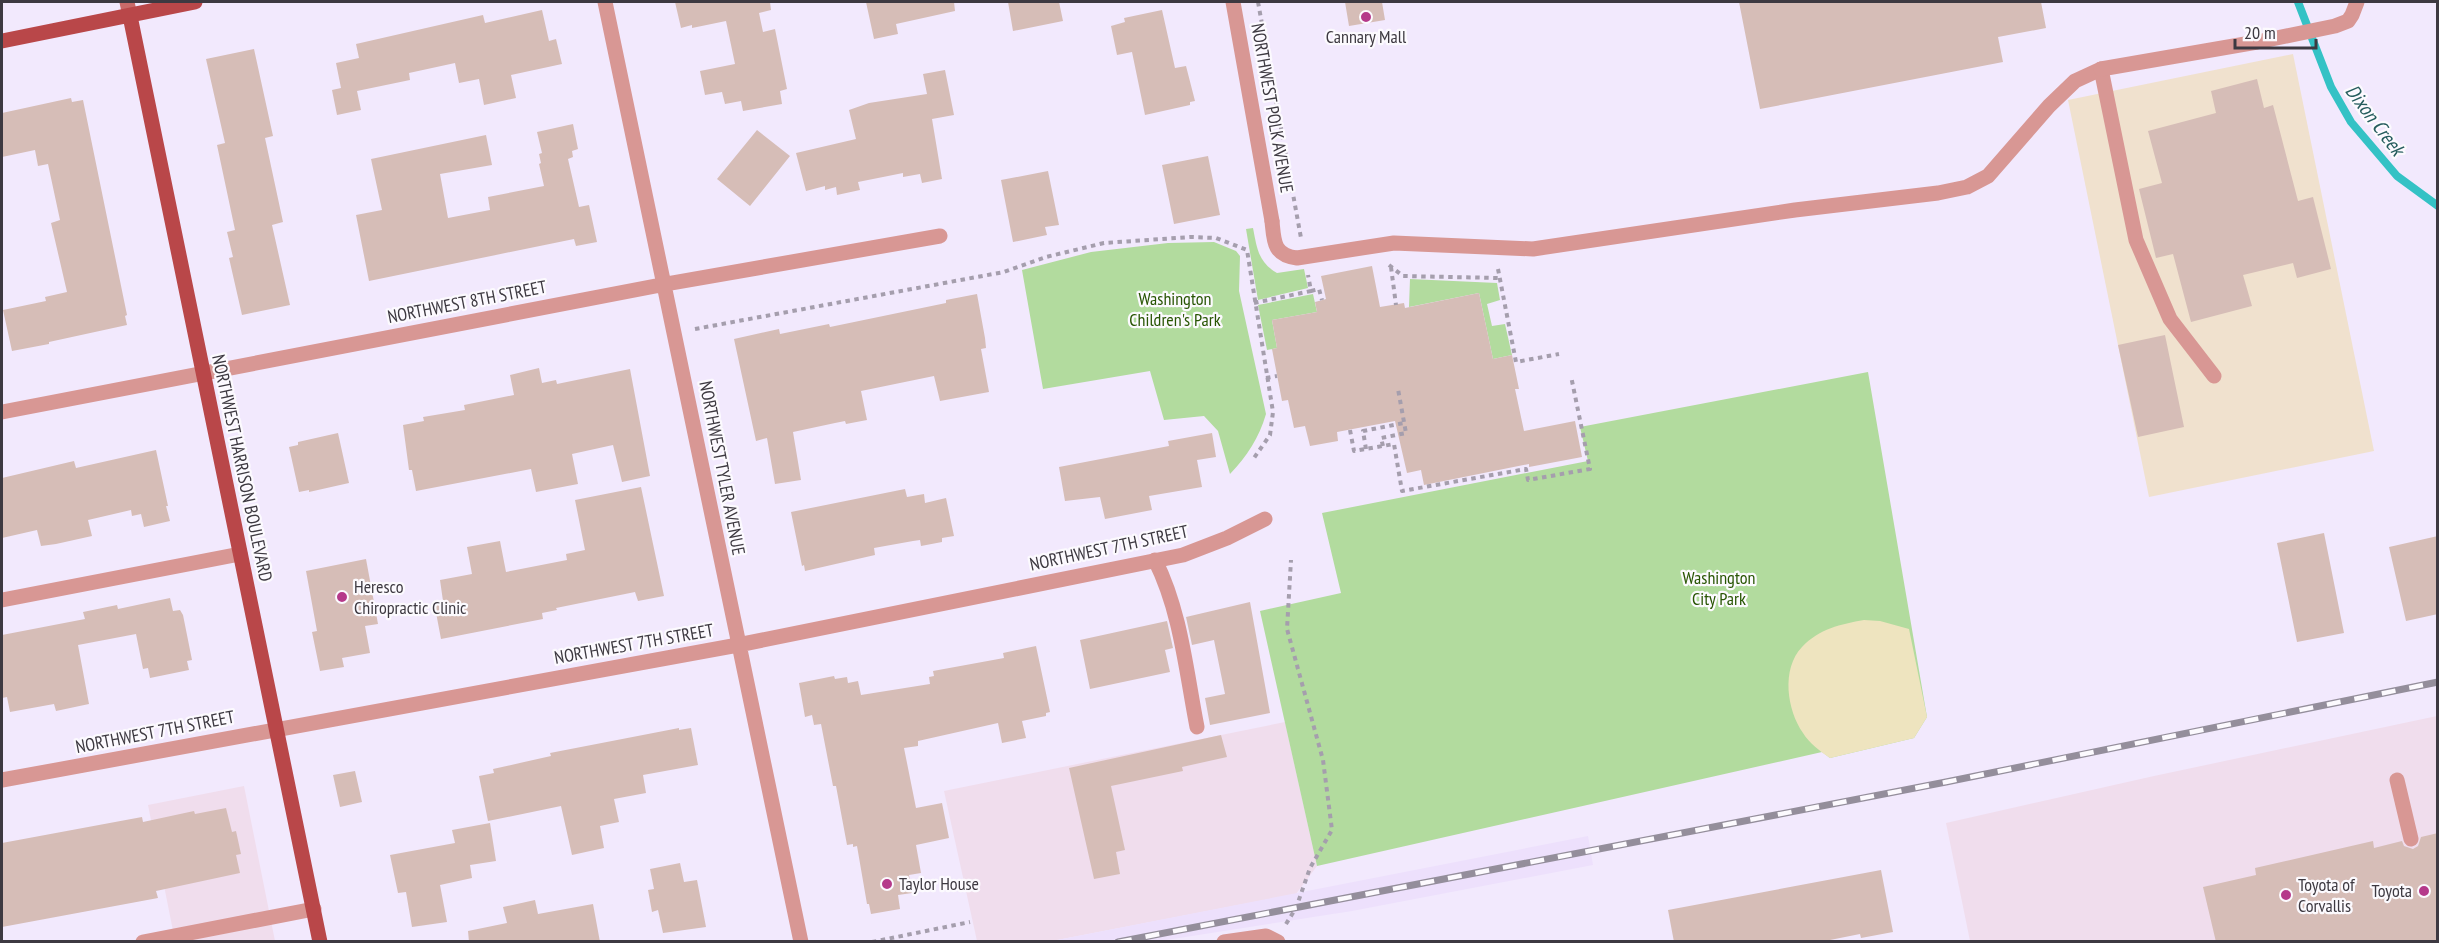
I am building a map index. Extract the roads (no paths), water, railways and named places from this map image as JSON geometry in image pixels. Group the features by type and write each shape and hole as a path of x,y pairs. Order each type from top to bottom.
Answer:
{"main road":[{"path":"2,41 128,9 195,2"},
{"name":"NORTHWEST HARRISON BOULEVARD","path":"128,9 320,942"}],"street":[{"name":"NORTHWEST TYLER AVENUE","path":"605,2 666,284 738,645 801,942"},
{"name":"NORTHWEST POLK AVENUE","path":"1233,2 1276,246 1286,256 1304,257 1388,244 1533,249 1755,215 1938,193 1967,187 1988,176 2049,106 2075,81 2101,69"},
{"path":"2214,376 2170,319 2136,240 2101,69 2335,26 2348,21 2357,2"},
{"name":"NORTHWEST 8TH STREET","path":"2,412 666,284 940,236"},
{"name":"NORTHWEST 7TH STREET","path":"2,780 738,645 1155,560 1194,550 1227,538 1265,519"},
{"path":"2,600 240,554"},
{"path":"1155,560 1168,588 1176,616 1197,727"},
{"path":"2397,780 2411,839"},
{"path":"143,942 314,909"},
{"path":"1224,942 1260,936 1277,941"}],"waterway":[{"name":"Dixon Creek","path":"2298,2 2331,87 2351,122 2397,176 2438,206"}],"railway":[{"path":"1118,942 1946,782 2438,682"}],"place":[{"name":"Cannary Mall","path":"1366,17"},
{"name":"Heresco Chiropractic Clinic","path":"342,597"},
{"name":"Taylor House","path":"887,884"},
{"name":"Toyota","path":"2424,891"},
{"name":"Toyota of Corvallis","path":"2286,895"}],"park label":[{"name":"Washington Children's Park","path":"1175,309"},
{"name":"Washington City Park","path":"1719,588"}]}
